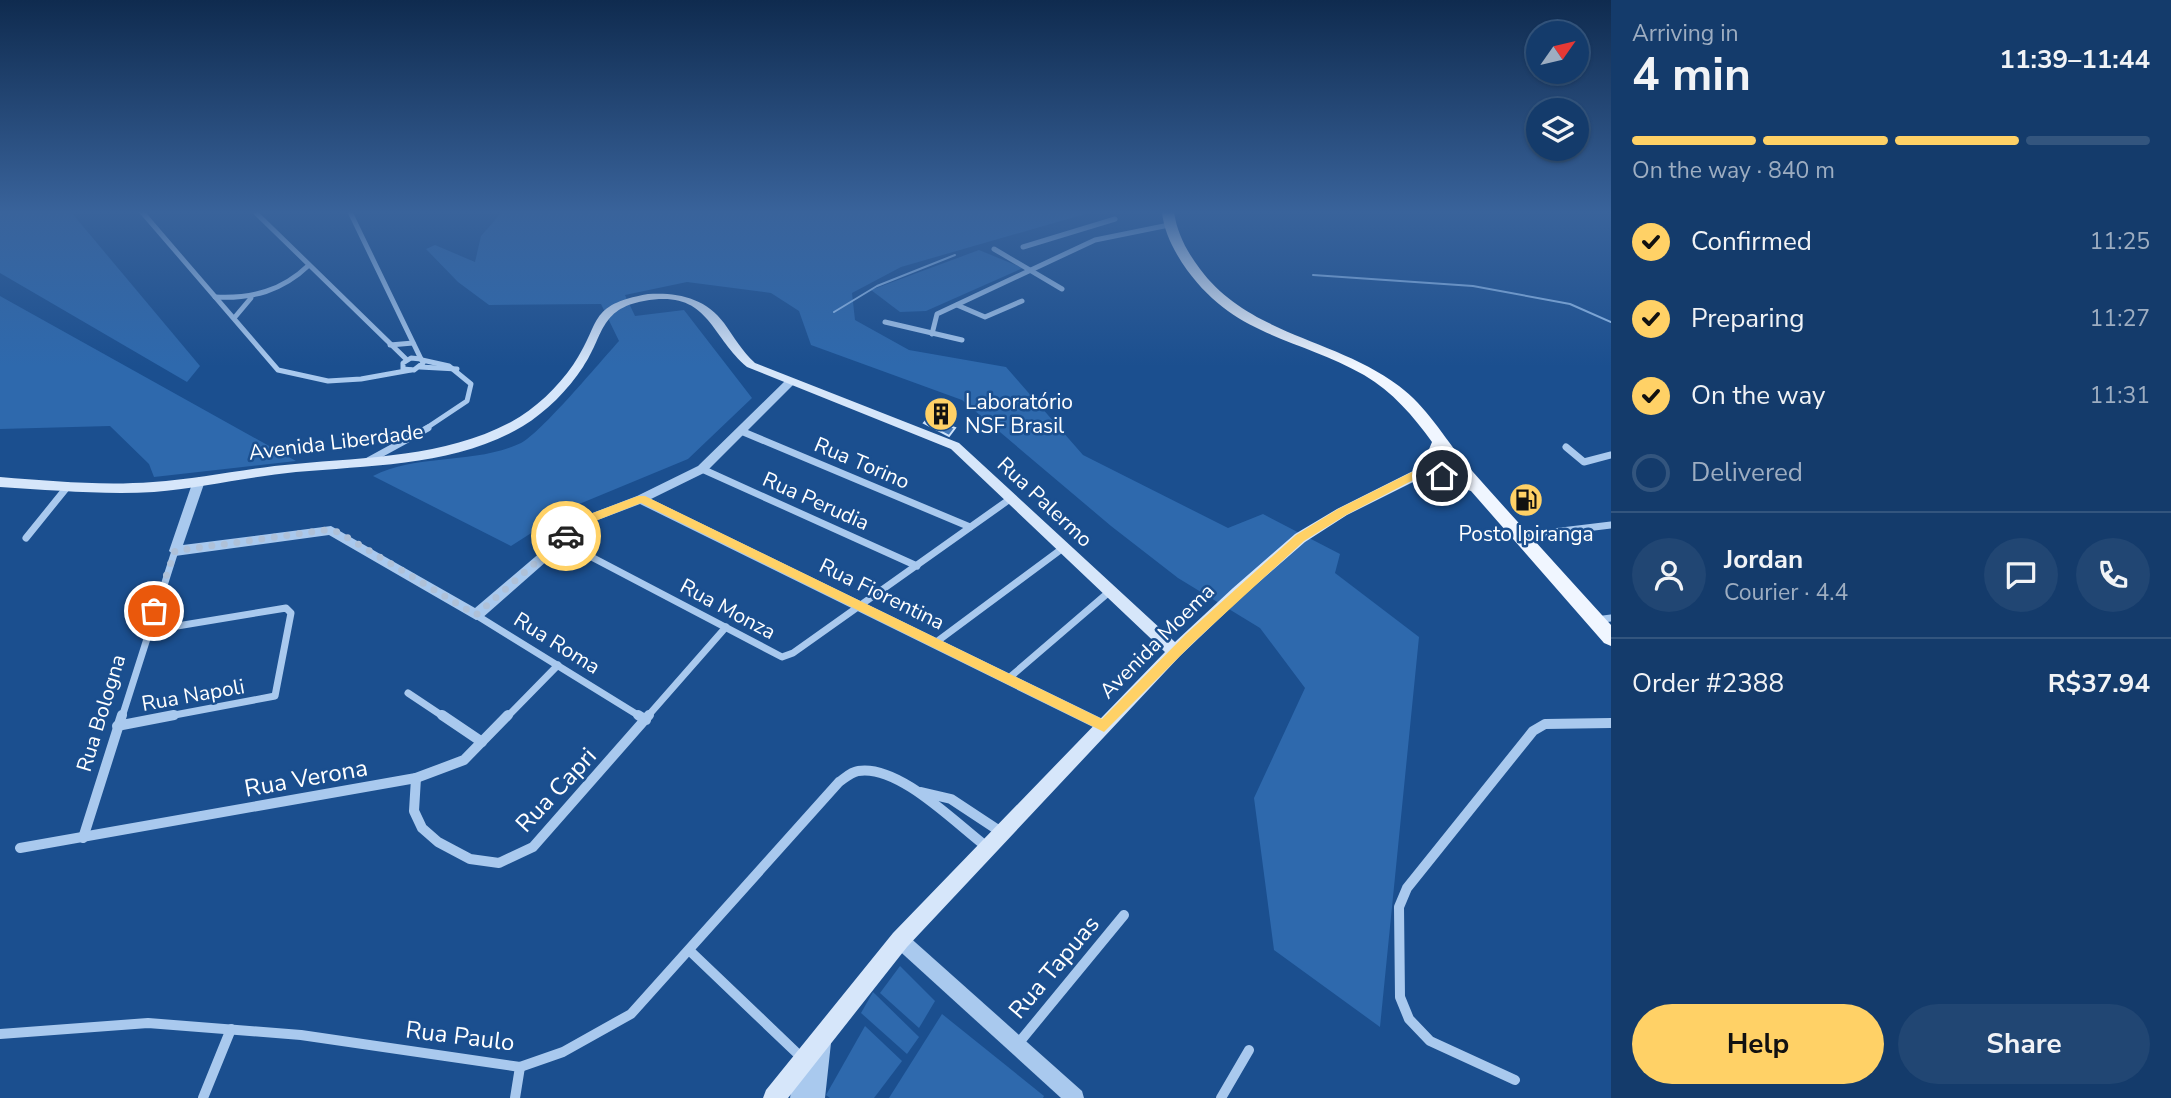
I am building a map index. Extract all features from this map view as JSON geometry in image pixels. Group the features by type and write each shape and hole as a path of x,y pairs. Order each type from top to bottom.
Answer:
{"main road":[{"path":"1190,263 1199,278 1233,311 1281,338 1374,375 1417,411 1457,463 1520,536 1603,623"},
{"name":"Avenida Liberdade","path":"0,482 153,487 296,468 362,464 468,445 496,435 521,421 566,381 584,355 596,323 620,306 638,299 677,298 697,304 716,320 738,355 751,365 790,382"},
{"name":"Rua Palermo","path":"790,382 955,446 1175,652"},
{"path":"1440,442 1430,471 1478,487"},
{"name":"Avenida Moema","path":"774,1098 900,940 1175,652 1300,538 1342,512 1430,471 1457,463"}],"street":[{"path":"187,263 235,317 268,360 278,370 295,377 346,382 420,367 458,369"},
{"path":"375,263 421,359 420,367"},
{"path":"1018,263 1062,289"},
{"path":"932,334 937,314 1045,263"},
{"path":"235,317 252,298 299,277 309,265 390,345 411,370"},
{"path":"215,296 252,298"},
{"path":"957,305 985,317 1022,301"},
{"path":"885,322 962,340"},
{"path":"390,345 414,343"},
{"path":"404,362 414,343"},
{"path":"362,464 442,420 467,401 471,384 458,369 447,363 421,359 404,362 381,377"},
{"path":"476,615 586,520 641,499 702,469 790,382"},
{"name":"Rua Torino","path":"741,431 970,527"},
{"path":"1566,447 1584,462 1611,455"},
{"name":"Rua Perudia","path":"702,469 917,566"},
{"name":"Rua Bologna","path":"83,838 147,631 199,481"},
{"path":"26,538 68,486"},
{"name":"Rua Fiorentina","path":"641,499 1104,726"},
{"name":"Rua Monza","path":"561,541 782,657 788,656 1010,499"},
{"path":"1520,536 1611,525"},
{"name":"Rua Roma","path":"175,551 331,530 476,615 646,720"},
{"path":"935,643 1063,548"},
{"path":"1009,678 1109,592"},
{"name":"Rua Napoli","path":"117,726 275,696 290,611 286,608 147,631"},
{"name":"Rua Capri","path":"416,778 413,805 418,823 450,849 489,865 512,859 533,846 726,627"},
{"name":"Rua Verona","path":"20,848 416,778 459,763 558,665"},
{"path":"408,693 482,742"},
{"path":"1515,1080 1430,1041 1409,1019 1400,997 1399,906 1406,888 1532,732 1545,724 1611,723"},
{"name":"Rua Paulo","path":"0,1034 148,1023 301,1035 520,1066 563,1052 631,1014 839,782 856,771 878,772 920,792 951,799 1001,832"},
{"name":"Rua Paulo","path":"920,792 941,813 988,847"},
{"name":"Rua Tapuas","path":"1016,1045 1124,915"},
{"path":"900,940 1072,1097"},
{"path":"690,951 804,1060 799,1098"},
{"path":"203,1098 231,1029"},
{"path":"816,1098 822,1038"},
{"path":"1221,1098 1249,1051"},
{"path":"515,1098 520,1066"}],"shaded area":[{"path":"0,263 114,263 200,366 187,382 0,273"},
{"path":"440,263 914,263 901,267 852,293 855,320 909,350 1006,367 1083,455 1228,528 1263,514 1340,554 1335,573 1419,637 1380,1027 1274,950 1254,798 1305,688 1260,628 1178,578 1111,526 962,400 811,345 799,311 771,293 687,282 625,295 635,316 684,310 752,398 688,459 572,507 511,546 373,476 409,464 485,454 521,443 556,412 619,341 601,304 489,305 458,282"},
{"path":"943,263 1011,263 1023,268 926,311 900,312 871,290"},
{"path":"0,296 296,461 154,477 149,464 110,426 0,429"},
{"path":"900,966 935,1001 919,1028 880,993"},
{"path":"873,992 919,1037 907,1054 861,1013"},
{"path":"942,1014 1044,1096 1043,1098 889,1098"},
{"path":"865,1026 902,1061 874,1098 830,1098 826,1095"}],"building":[{"name":"Laboratório NSF Brasil","path":"942,403 954,408 943,420 944,424 955,428 949,436 924,423"}],"waterway":[{"path":"834,312 877,286 934,263"},
{"path":"1313,275 1473,286 1570,304 1611,322"}],"way so far":[{"path":"154,611 175,551 331,530 476,615 566,536"}],"place":[{"name":"Laboratório NSF Brasil","path":"941,414"},
{"name":"Posto Ipiranga","path":"1526,500"}],"route":[{"path":"566,536 586,520 641,499 1104,726 1175,652 1300,538 1342,512 1418,474 1442,476"}]}
